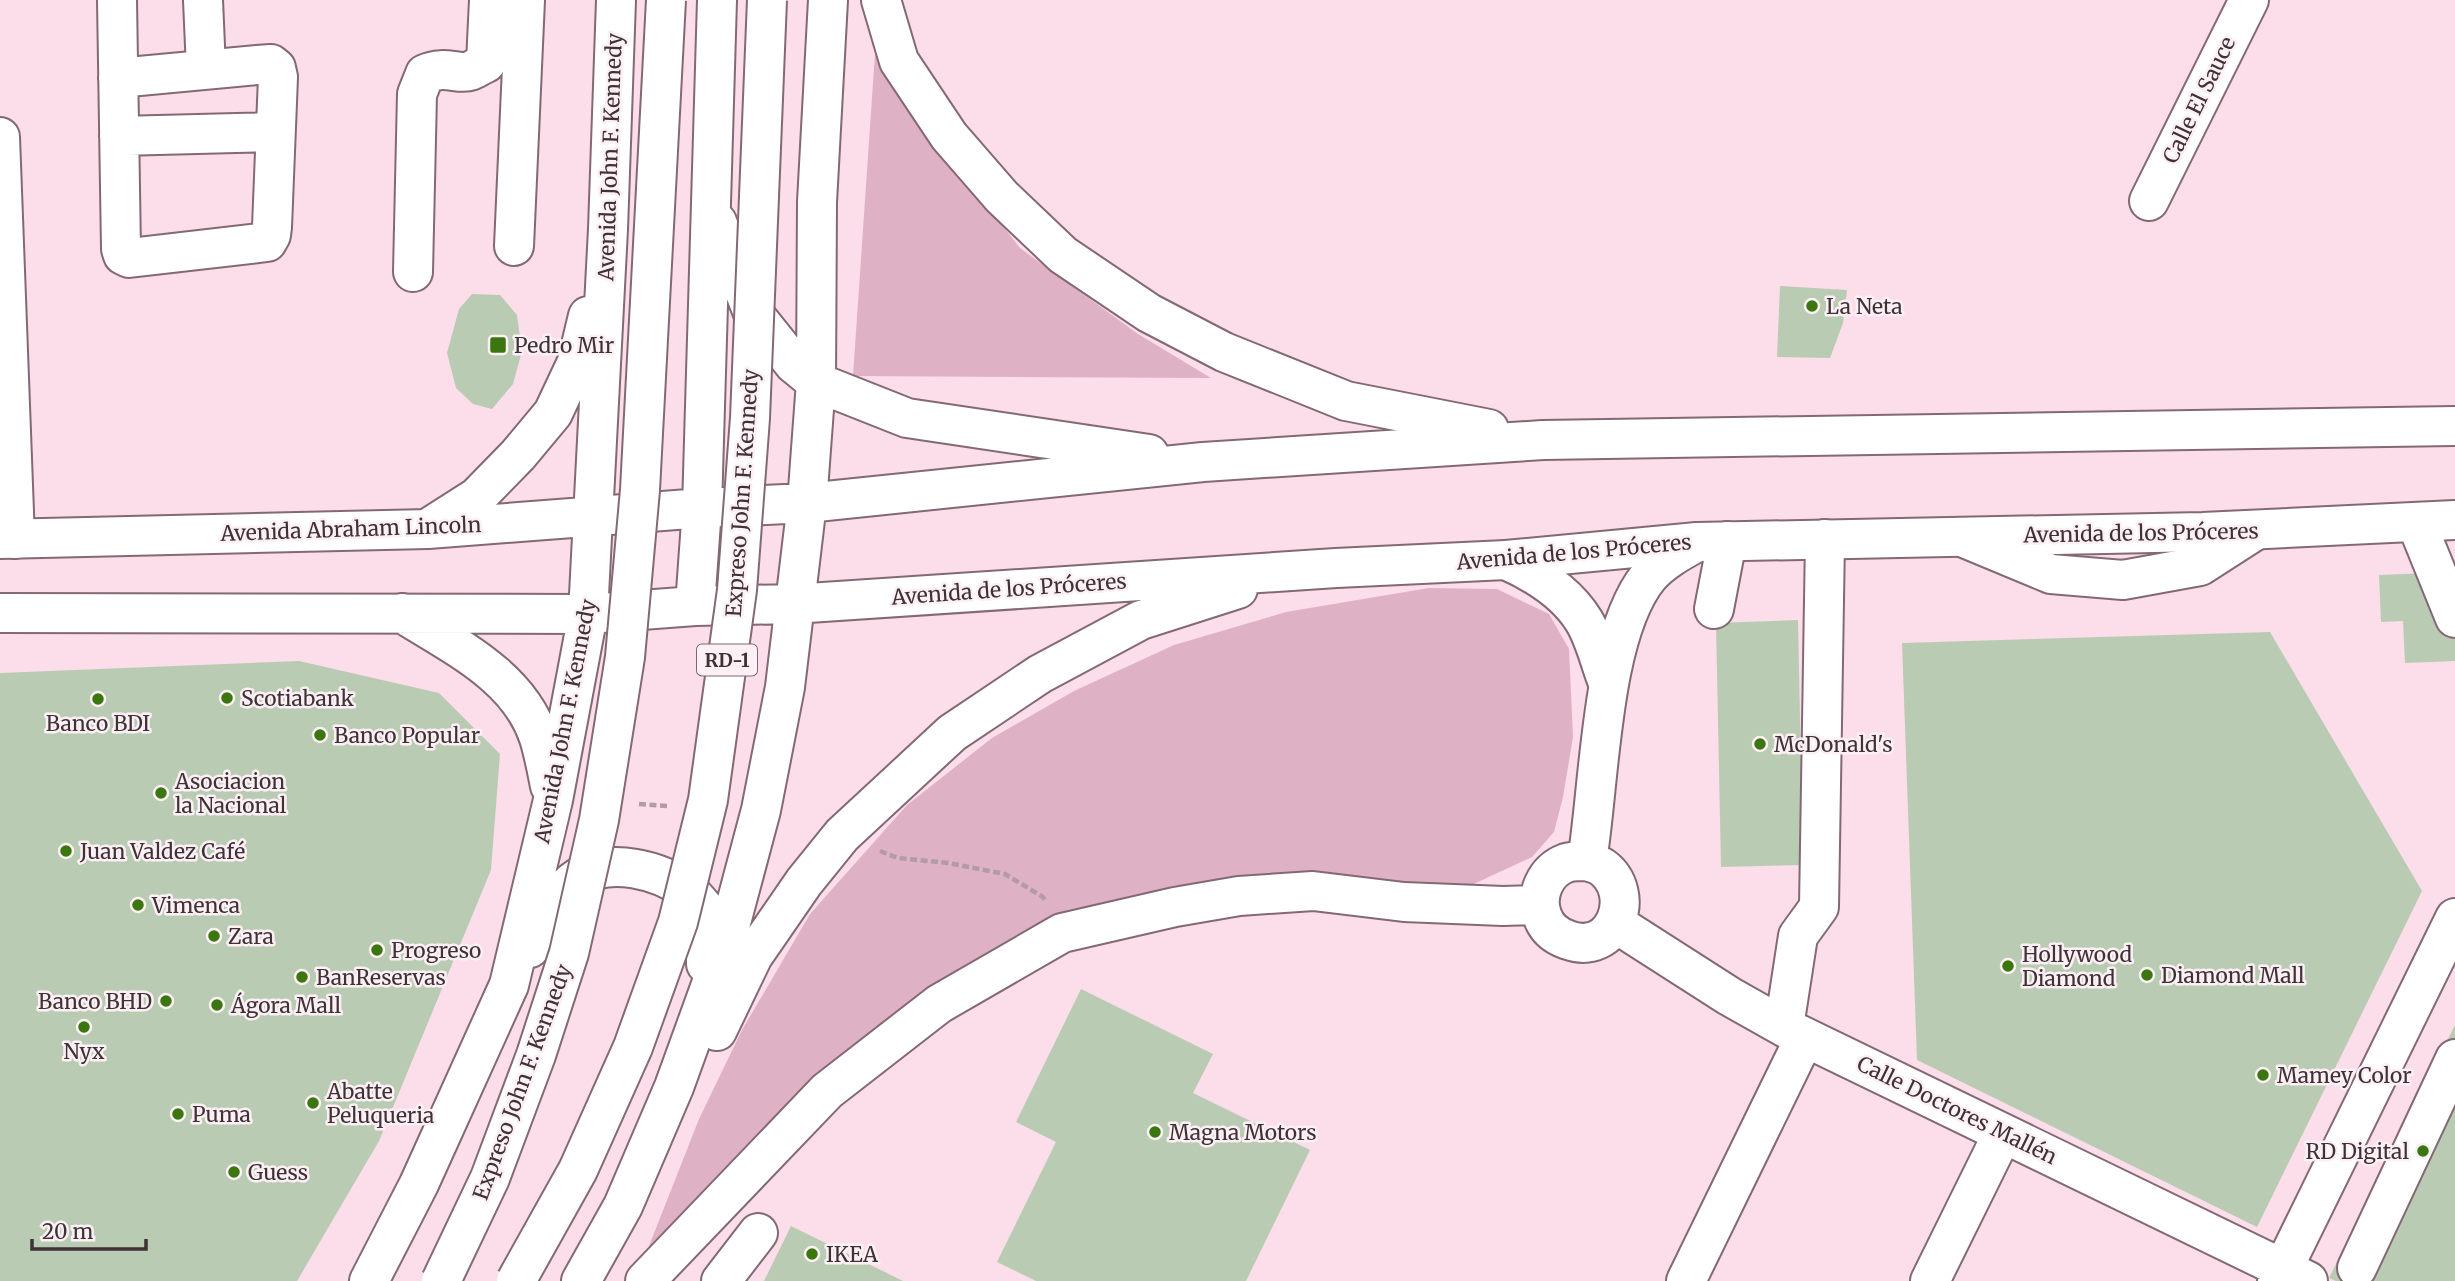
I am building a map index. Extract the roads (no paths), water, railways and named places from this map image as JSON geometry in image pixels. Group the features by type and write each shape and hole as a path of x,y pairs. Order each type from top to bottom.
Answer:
{"main road":[{"path":"117,0 118,78 121,249 123,255 129,258 267,242 272,227 278,77 276,68 271,64 118,78"},
{"path":"203,0 206,69"},
{"path":"412,272 417,94 425,75 433,71 449,69 469,72 486,63 489,0"},
{"path":"514,246 525,0"},
{"name":"Avenida John F. Kennedy","path":"369,1281 419,1184 509,985 553,800 588,614 608,229 616,0"},
{"name":"Expreso John F. Kennedy","path":"441,1281 490,1178 536,1055 569,953 599,820 625,657 640,490 666,0"},
{"path":"0,613 588,614 695,606 702,508 717,0"},
{"name":"Expreso John F. Kennedy","path":"516,1281 578,1170 633,1047 678,922 708,800 737,590 746,471 767,0"},
{"name":"RD-1","path":"581,1281 623,1206 674,1087 724,949 761,810 785,687 807,503 816,382 817,202 828,0"},
{"path":"881,0 899,61 949,136 1002,197 1063,255 1149,313 1224,352 1346,401 1542,440"},
{"name":"Calle El Sauce","path":"2149,201 2249,0"},
{"path":"119,136 275,132"},
{"path":"0,137 8,539"},
{"path":"710,207 753,313 794,364 816,382 907,418 1203,461"},
{"path":"428,529 477,497 518,455 553,413 577,362 608,229"},
{"path":"702,508 807,503 1203,461 1542,440 2455,426"},
{"name":"Avenida Abraham Lincoln","path":"8,539 428,529 702,508"},
{"name":"Avenida de los Próceres","path":"695,606 793,604 1336,568 1506,560 1712,541 2256,530 2455,520"},
{"path":"2416,522 2455,618"},
{"path":"1686,1281 1795,1032 1798,936 1819,907 1825,539"},
{"path":"1587,861 1608,683 1635,599 1650,575 1672,556 1712,541 1714,609"},
{"path":"1506,560 1533,573 1570,604 1584,621 1608,683"},
{"path":"623,1206 702,1061 753,956 804,881 842,835 952,733 1040,674 1141,620 1228,591 1336,568"},
{"path":"402,613 499,677 526,709 539,738 553,800"},
{"path":"1587,861 1602,867 1614,881 1620,897 1615,923 1603,938 1590,943 1573,942 1557,936 1544,920 1538,905 1541,888 1551,872 1567,863 1587,861"},
{"path":"509,985 554,903 578,877 603,867 636,870 666,878 689,891 706,910 706,997"},
{"path":"645,1281 827,1091 939,1004 1062,933 1175,906 1239,895 1300,891 1404,902 1538,905"},
{"path":"2290,1277 2444,970 2455,918"},
{"name":"Calle Doctores Mallén","path":"1615,923 1729,996 1795,1032 1898,1064 2003,1133 2290,1277"},
{"path":"2357,1268 2455,1059"},
{"path":"1930,1281 2003,1133"},
{"path":"721,1281 758,1233"}],"place":[{"name":"La Neta","path":"1812,306"},
{"name":"Pedro Mir","path":"498,345"},
{"name":"Scotiabank","path":"227,698"},
{"name":"Banco BDI","path":"98,699"},
{"name":"Banco Popular","path":"320,735"},
{"name":"McDonald's","path":"1760,744"},
{"name":"Asociacion la Nacional","path":"161,793"},
{"name":"Juan Valdez Café","path":"66,851"},
{"name":"Vimenca","path":"138,905"},
{"name":"Zara","path":"214,936"},
{"name":"Progreso","path":"377,950"},
{"name":"Hollywood Diamond","path":"2008,966"},
{"name":"Diamond Mall","path":"2147,975"},
{"name":"BanReservas","path":"302,977"},
{"name":"Banco BHD","path":"166,1001"},
{"name":"Ágora Mall","path":"217,1005"},
{"name":"Nyx","path":"84,1027"},
{"name":"Mamey Color","path":"2263,1075"},
{"name":"Abatte Peluqueria","path":"313,1103"},
{"name":"Puma","path":"178,1114"},
{"name":"Magna Motors","path":"1155,1132"},
{"name":"RD Digital","path":"2423,1151"},
{"name":"Guess","path":"234,1172"},
{"name":"IKEA","path":"812,1254"}]}
